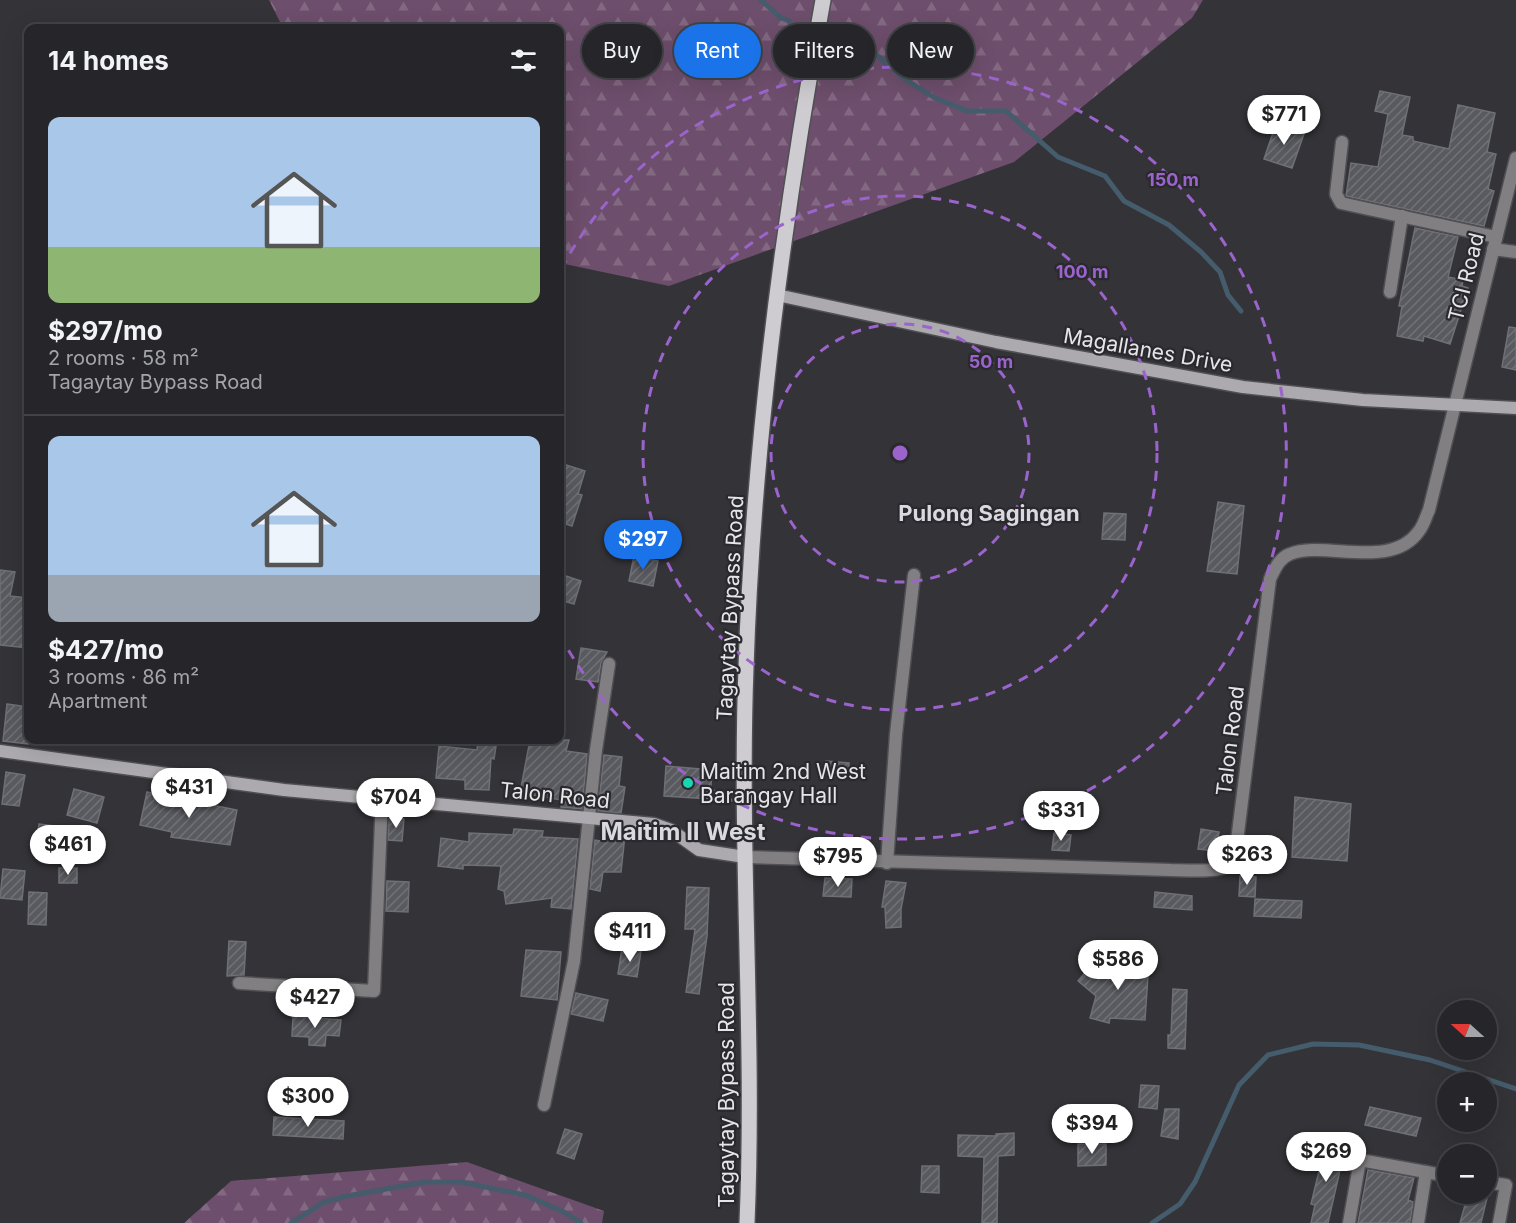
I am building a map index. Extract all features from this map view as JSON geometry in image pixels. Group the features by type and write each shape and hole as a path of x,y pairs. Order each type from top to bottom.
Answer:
{"main road":[{"name":"Tagaytay Bypass Road","path":"747,1223 744,723 749,592 777,295 823,0"}],"street":[{"path":"1342,142 1336,194 1341,203 1402,216 1494,243 1516,252"},
{"name":"TCI Road","path":"1455,404 1516,159"},
{"path":"1390,292 1402,216"},
{"name":"Magallanes Drive","path":"777,295 996,342 1243,387 1363,400 1516,408"},
{"name":"Talon Road","path":"0,751 284,790 382,797 654,824 671,830 699,850 745,857 887,863 1171,870 1222,869 1230,865 1234,856 1270,579 1278,563 1289,554 1304,551 1345,553 1392,549 1404,545 1419,531 1429,510 1455,404"},
{"path":"887,863 896,734 914,575"},
{"path":"544,1105 574,961 596,750 609,664"},
{"path":"239,983 374,991 382,797"},
{"path":"1349,1223 1360,1160 1437,1174"},
{"path":"1418,1223 1426,1172"},
{"path":"1497,1184 1506,1185 1499,1223"}],"green space":[{"path":"269,0 1203,0 1192,18 1014,162 669,286 564,264 564,24 281,24"},
{"path":"467,1162 604,1211 602,1223 184,1223 231,1181"}],"building":[{"path":"1380,91 1410,97 1402,135 1413,137 1413,141 1449,149 1458,105 1495,113 1487,152 1496,154 1488,189 1494,191 1484,226 1346,196 1351,163 1378,167 1388,114 1375,111"},
{"path":"1276,124 1304,134 1292,168 1264,159"},
{"path":"1415,228 1458,237 1448,277 1463,280 1462,286 1468,288 1450,344 1424,336 1423,341 1397,336 1402,306 1399,306"},
{"path":"1509,327 1516,328 1516,370 1502,367"},
{"path":"564,464 585,471 578,494 582,495 572,526 564,523"},
{"path":"1218,502 1244,506 1237,574 1207,571"},
{"path":"1104,513 1126,514 1125,540 1102,539"},
{"path":"634,556 658,561 653,586 629,581"},
{"path":"0,570 15,572 10,596 24,598 24,648 0,645"},
{"path":"566,576 581,581 574,604 564,601"},
{"path":"581,648 607,652 601,663 598,682 576,679"},
{"path":"7,704 24,706 24,744 3,741"},
{"path":"564,740 569,740 566,751 587,754 582,809 561,807 562,800 520,793 529,744 564,744"},
{"path":"478,744 496,744 494,759 491,758 489,790 465,789 465,780 436,778 439,746 477,750"},
{"path":"604,755 622,757 619,786 625,787 621,813 598,811"},
{"path":"826,761 849,763 849,777 825,775"},
{"name":"Maitim 2nd West Barangay Hall","path":"666,766 712,770 710,799 664,796"},
{"path":"6,772 25,775 19,806 2,804"},
{"path":"74,789 104,797 97,823 67,815"},
{"path":"147,792 237,810 230,845 171,837 172,832 140,825"},
{"path":"1295,797 1351,804 1347,861 1292,857"},
{"path":"389,818 404,819 402,841 388,840"},
{"path":"39,824 62,827 58,858 35,855"},
{"path":"603,828 619,829 618,835 625,835 621,872 603,872 600,891 590,889 595,840 601,841"},
{"path":"514,829 543,831 542,837 578,839 571,909 551,907 552,898 506,904 504,891 498,889 501,866 463,865 463,869 438,866 441,838 469,842 469,833 513,835"},
{"path":"1201,829 1219,832 1216,851 1198,849"},
{"path":"1054,833 1071,835 1069,851 1052,850"},
{"path":"59,868 77,868 77,883 59,883"},
{"path":"3,869 25,871 22,900 0,898"},
{"path":"1240,876 1256,877 1255,897 1239,896"},
{"path":"825,878 852,879 851,897 823,896"},
{"path":"387,881 409,882 408,912 386,911"},
{"path":"886,881 906,883 901,909 901,927 886,928 885,907 882,907"},
{"path":"687,887 709,888 707,936 699,994 686,992 695,929 685,929"},
{"path":"29,892 47,893 46,925 28,924"},
{"path":"1155,892 1192,896 1192,910 1154,907"},
{"path":"1255,899 1302,901 1301,918 1254,916"},
{"path":"229,941 246,942 244,975 227,976"},
{"path":"622,948 641,951 637,977 618,974"},
{"path":"526,950 561,952 557,1000 521,996"},
{"path":"1124,959 1149,961 1145,1020 1110,1018 1109,1023 1090,1018 1096,996 1078,981 1095,961 1122,983"},
{"path":"1173,989 1187,990 1185,1049 1168,1048 1168,1035 1171,1035"},
{"path":"576,993 608,1000 603,1021 571,1014"},
{"path":"293,1016 341,1020 339,1036 326,1035 325,1046 309,1045 309,1037 292,1036"},
{"path":"1141,1085 1159,1086 1157,1109 1139,1107"},
{"path":"1370,1107 1421,1118 1416,1136 1365,1125"},
{"path":"1165,1109 1179,1109 1178,1139 1161,1136"},
{"path":"274,1117 344,1121 343,1139 273,1135"},
{"path":"565,1129 582,1134 574,1159 557,1153"},
{"path":"1014,1133 1014,1155 998,1156 997,1223 982,1223 984,1157 958,1156 958,1135 996,1136 996,1134"},
{"path":"1322,1143 1342,1147 1339,1165 1341,1166 1328,1223 1311,1223 1315,1205 1311,1204 1322,1159 1319,1158"},
{"path":"1078,1144 1106,1144 1106,1165 1078,1166"},
{"path":"922,1166 939,1166 939,1193 921,1192"},
{"path":"1368,1170 1414,1178 1408,1200 1413,1202 1410,1223 1358,1223"},
{"path":"1465,1204 1486,1204 1481,1223 1460,1223"}],"waterway":[{"path":"761,0 781,18 790,21"},
{"path":"875,54 906,80 935,98 967,111 1006,111 1058,157 1105,176 1124,201 1169,225 1201,252 1220,272 1228,295 1241,311"},
{"path":"1152,1223 1180,1204 1195,1182 1239,1085 1268,1055 1313,1044 1359,1045 1430,1060 1516,1089"},
{"path":"291,1223 324,1202 425,1182 461,1182 525,1195 564,1212 581,1223"}],"place":[{"name":"Maitim 2nd West Barangay Hall","path":"688,783"}],"district":[{"name":"Pulong Sagingan","path":"989,513"},
{"name":"Maitim II West","path":"683,831"}]}
